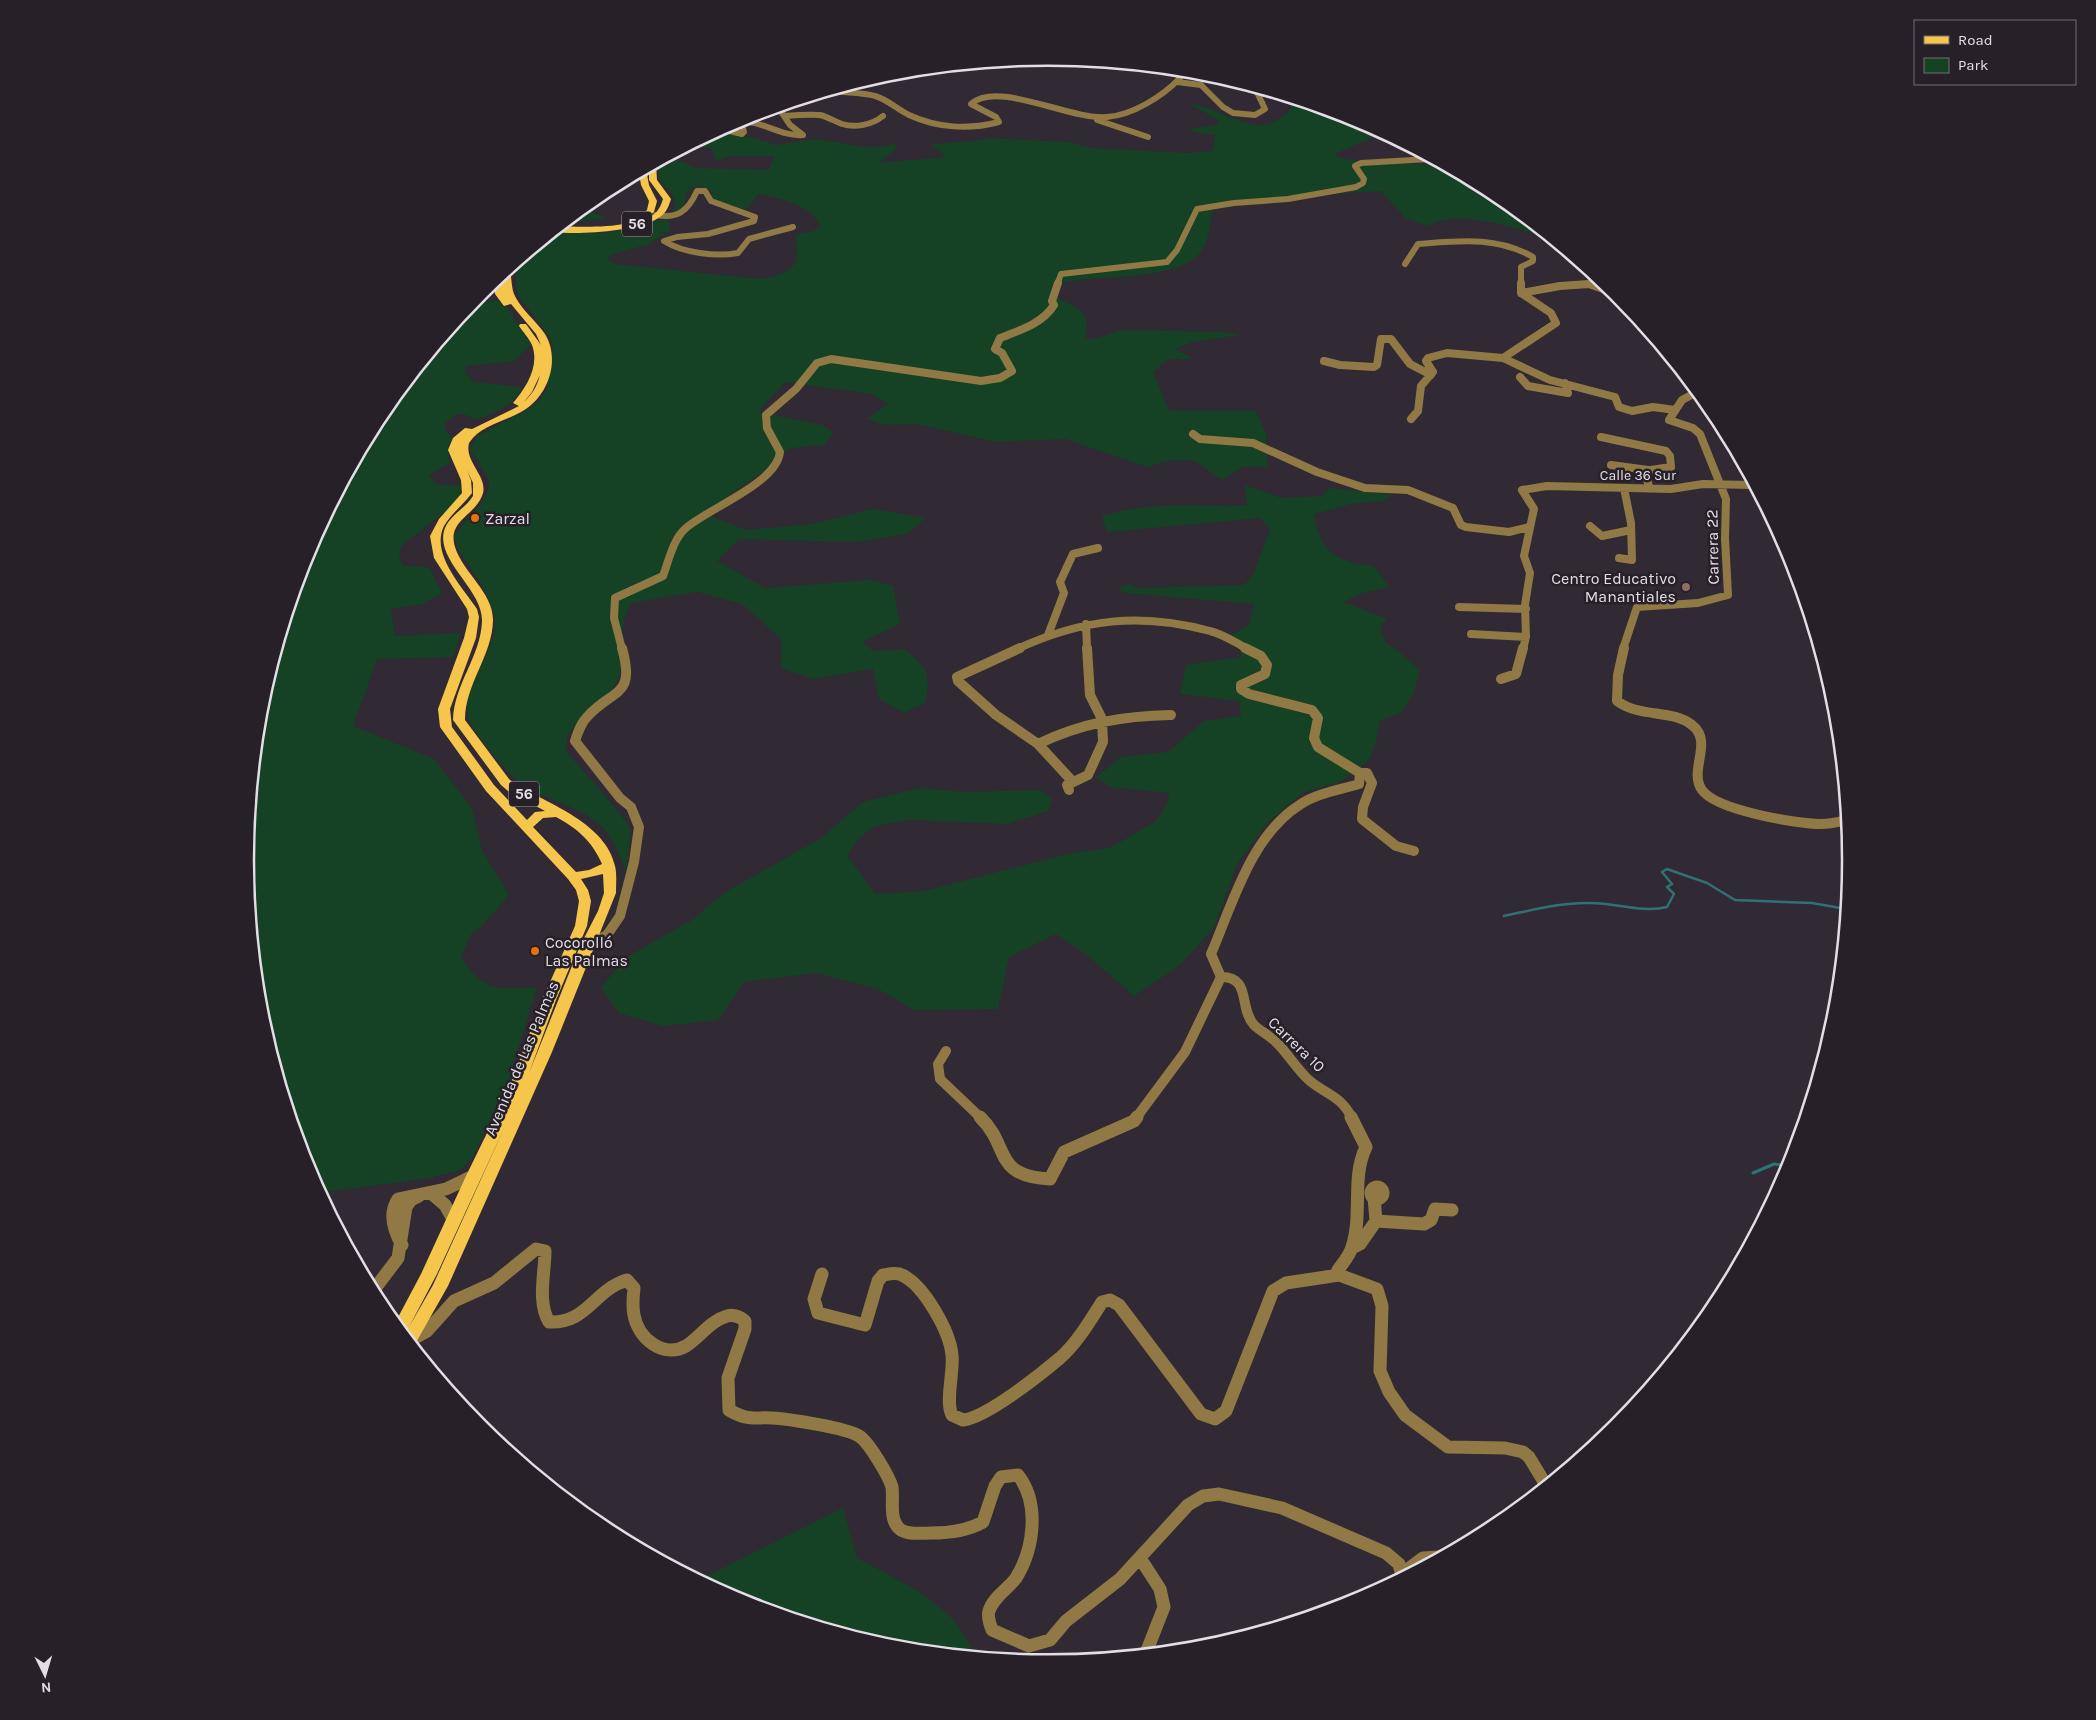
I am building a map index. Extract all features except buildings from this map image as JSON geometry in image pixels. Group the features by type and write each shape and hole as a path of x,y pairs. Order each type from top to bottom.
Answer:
{"main road":[{"name":"56","path":"565,230 620,228 642,222 656,215 665,207 667,199 653,180 653,172"},
{"name":"56","path":"571,226 613,225 645,215 653,208 654,200 643,183 643,178"},
{"name":"Avenida de Las Palmas","path":"412,1335 440,1286 530,1087 587,946 608,901 611,884 609,866 593,837 578,824 512,788 505,782 464,729 459,716 462,701 488,622 483,602 448,540 447,534 453,523 479,491 477,481 463,456 463,446 474,432 521,409 532,400 540,390 547,363 545,341 507,290 507,281"},
{"name":"Avenida de Las Palmas","path":"403,1323 429,1274 472,1176 516,1088 549,1000 581,926 585,901 582,890 573,876 490,788 446,727 444,716 446,702 470,638 474,617 472,609 435,548 436,530 463,499 468,487 456,460 454,444 467,431 505,412 524,398 538,365 536,344 499,294 498,289"},
{"path":"527,826 539,815 559,813"},
{"path":"573,876 592,874 609,866"}],"street":[{"path":"1081,114 1112,116 1162,95 1180,78"},
{"path":"1177,82 1203,86 1224,109 1247,115 1259,114 1265,109 1257,94"},
{"path":"847,92 876,96 885,103 917,118 954,126 984,126 999,122 996,117 971,104 982,97 1016,98 1081,114 1148,137"},
{"path":"754,123 795,136 803,135 782,112"},
{"path":"784,116 796,114 831,118 838,123 855,125 879,121 883,116"},
{"path":"733,132 742,134 744,132 743,128"},
{"path":"587,946 607,934 620,916 634,862 639,827 631,807 620,798 575,741 579,729 588,716 626,683 628,672 618,640 612,606 615,598 663,576 678,537 687,527 716,510 776,469 780,460 781,450 766,425 766,415 796,389 820,361 831,359 981,381 1000,378 1012,371 1002,353 995,349 1000,338 1025,328 1050,312 1054,304 1052,301 1061,274 1167,262 1178,250 1185,228 1197,209 1234,202 1288,199 1356,188 1363,183 1364,179 1355,166 1361,163 1373,160 1406,162 1421,160"},
{"path":"656,215 672,216 683,214 692,204 696,192 700,190 705,191 711,202 756,218 754,221 711,233 677,237 664,241 689,249 726,255 738,253 750,239 793,227"},
{"path":"1405,264 1418,244 1489,240 1502,242 1520,249 1533,257 1533,261 1521,267 1521,293"},
{"path":"1521,293 1560,286 1589,284 1596,286"},
{"path":"1503,358 1507,352 1522,345 1556,323 1551,313 1521,293"},
{"path":"1324,361 1340,365 1374,367 1377,365 1376,357 1382,346 1381,339 1388,338 1392,340 1410,364 1431,375"},
{"path":"1411,420 1418,412 1421,386 1433,370 1426,360 1440,354 1503,358 1544,377 1615,397 1619,407 1635,412 1651,406 1675,410 1682,400 1691,395"},
{"path":"1520,377 1528,386 1568,393 1565,383"},
{"name":"Carrera 22","path":"1675,410 1669,420 1670,422 1693,428 1700,434 1726,498 1725,529 1728,596 1698,603 1637,607 1622,648 1616,681 1617,701 1632,710 1682,721 1693,726 1700,736 1702,747 1699,785 1706,795 1712,799 1735,808 1816,824 1841,822"},
{"path":"1193,434 1200,439 1253,443 1317,472 1365,488 1408,490 1453,508 1461,525 1466,527 1509,532 1529,527 1524,556 1530,573 1526,609 1526,637 1516,674 1501,679"},
{"path":"1601,437 1666,451 1670,456 1671,467 1648,470 1611,465"},
{"path":"1648,470 1644,473 1650,489"},
{"name":"Calle 36 Sur","path":"1529,527 1534,509 1522,490 1546,486 1671,489 1720,483 1747,485"},
{"path":"1619,558 1632,560 1631,530 1624,488"},
{"path":"1590,526 1602,536 1631,530"},
{"path":"1048,635 1064,593 1060,582 1072,554 1098,548"},
{"path":"1459,607 1526,609"},
{"path":"1086,624 1090,695 1102,719 1104,742 1088,775 1071,786 1038,744 996,715 958,681 957,677 1048,635 1086,624 1127,620 1162,622 1205,629 1225,636 1260,656 1267,665 1265,674 1244,682 1241,685 1242,689 1250,694 1312,710 1318,718 1314,738 1318,747 1360,773 1367,773 1371,776 1372,782 1360,813 1362,819 1396,846 1414,851"},
{"path":"1471,634 1526,637"},
{"path":"1038,744 1070,729 1102,719 1134,715 1171,715"},
{"path":"946,1051 938,1064 940,1079 989,1126 1008,1166 1033,1178 1050,1179 1057,1170 1058,1162 1064,1152 1134,1121 1185,1052 1221,977 1212,954 1251,859 1260,850 1272,830 1301,803 1359,784 1360,773"},
{"name":"Carrera 10","path":"1221,977 1232,977 1239,982 1248,1016 1254,1025 1275,1041 1292,1063 1311,1082 1340,1100 1366,1147 1359,1162 1357,1222 1352,1248 1338,1270 1339,1275"},
{"path":"378,1285 393,1268 402,1245 395,1231 395,1202 403,1196 427,1193 472,1176"},
{"path":"427,1193 445,1205 453,1219"},
{"path":"1352,1248 1360,1244 1376,1221 1374,1197"},
{"path":"1376,1221 1424,1224 1431,1220 1435,1209 1452,1210"},
{"path":"414,1338 427,1331 454,1301 494,1283 536,1249 545,1252 543,1300 545,1316 549,1322 560,1324 570,1322 589,1308 613,1284 627,1280 634,1288 631,1312 636,1324 647,1341 667,1351 679,1349 696,1339 717,1321 728,1316 739,1316 745,1321 746,1332 728,1376 726,1394 729,1410 743,1418 774,1418 845,1430 860,1436 888,1474 892,1488 894,1520 901,1530 910,1533 943,1533 971,1529 983,1522 995,1486 1001,1478 1018,1475 1026,1481 1033,1529 1016,1577 989,1611 992,1630 1029,1646 1038,1645 1050,1640 1066,1621 1108,1588 1140,1558 1188,1505 1203,1496 1219,1494 1245,1498 1282,1508 1386,1553 1399,1564 1401,1571"},
{"path":"822,1274 812,1300 814,1308 818,1313 853,1324 865,1325 878,1281 883,1275 893,1273 904,1275 931,1303 951,1347 954,1377 948,1406 952,1415 959,1420 972,1420 984,1414 1061,1357 1091,1320 1102,1302 1110,1300 1119,1305 1201,1414 1215,1419 1226,1411 1273,1291 1286,1283 1339,1275 1377,1289 1382,1306 1380,1371 1388,1392 1405,1415 1428,1434 1448,1447 1505,1448 1523,1452 1532,1462 1543,1480"},
{"path":"1140,1558 1160,1589 1164,1607 1148,1647"}],"green space":[{"path":"1188,103 1246,123 1259,125 1271,123 1284,115 1293,105 1374,137 1335,154 1338,157 1367,163 1432,166 1489,200 1535,234 1487,221 1470,219 1440,221 1428,226 1406,219 1381,191 1230,200 1213,210 1209,233 1203,249 1188,263 1153,273 1072,281 1056,285 1059,299 1078,309 1085,317 1087,330 1085,338 1094,339 1122,330 1224,332 1241,335 1192,342 1175,349 1194,359 1169,359 1153,372 1169,411 1256,411 1266,434 1268,467 1243,467 1222,480 1195,461 1171,460 1147,467 1066,439 995,442 918,424 884,425 867,419 888,404 872,394 785,382 758,412 823,425 834,433 824,445 792,448 781,453 773,464 731,494 710,516 746,530 812,524 873,509 926,518 907,534 855,542 739,539 717,561 765,588 870,580 893,586 900,624 862,642 873,651 905,649 913,656 926,672 928,684 926,702 905,713 879,699 873,669 813,679 781,668 781,639 742,604 697,592 631,603 624,621 620,674 612,688 567,735 566,751 619,812 631,830 626,872 614,843 603,828 577,810 527,788 512,776 487,748 470,722 467,710 468,698 490,646 495,621 490,602 480,582 457,547 454,537 480,504 488,490 489,484 486,475 470,449 477,436 527,410 540,400 547,388 553,350 551,339 517,294 516,272 562,232 609,232 667,219 670,225 669,231 649,244 611,255 607,259 615,264 760,279 779,275 791,268 797,256 795,236 820,227 811,213 785,200 758,194 746,210 712,199 712,192 701,186 691,188 687,193 683,209 670,215 676,207 673,196 658,175 662,167 670,163 682,161 694,168 769,170 774,156 730,156 716,161 712,148 699,147 729,134 763,140 774,145 810,140 832,141 864,147 885,146 895,143 896,150 877,163 946,157 931,144 975,141 987,138 1069,142 1092,148 1187,153 1213,151 1215,135 1187,129 1217,125 1219,121"},
{"path":"590,212 607,218 577,222"},
{"path":"502,300 531,344 515,361 466,366 465,372 474,382 522,387 519,394 510,404 497,411 477,420 460,414 445,424 446,431 453,437 448,446 450,463 429,475 436,484 463,486 460,496 449,509 401,546 399,556 403,566 429,567 442,593 422,604 391,609 395,636 461,633 453,657 377,659 353,726 434,759 472,808 482,850 509,895 481,927 471,934 461,958 478,978 485,983 502,988 537,987 507,1084 473,1157 459,1171 424,1179 327,1192 296,1115 281,1065 261,964 254,860 261,756 281,655 296,605 336,509 388,419 418,377 451,337 484,302"},
{"path":"1245,485 1281,498 1322,496 1329,488 1393,495 1382,501 1351,504 1314,514 1321,538 1332,553 1349,561 1373,566 1390,587 1359,594 1344,602 1387,619 1380,628 1386,643 1403,655 1420,671 1413,694 1402,712 1380,721 1376,742 1369,760 1342,781 1302,793 1267,823 1237,864 1214,928 1179,966 1134,996 1087,955 1056,934 1009,957 998,1009 914,1010 878,989 816,973 744,982 718,1020 663,1026 619,1013 601,988 625,958 692,920 724,893 821,838 863,802 919,788 964,792 1040,790 1052,799 1048,811 1007,824 908,820 875,826 858,839 847,855 875,894 924,891 1072,853 1110,848 1156,821 1165,808 1170,793 1110,787 1096,777 1121,757 1168,752 1204,721 1241,716 1239,701 1180,694 1186,665 1242,657 1232,635 1249,625 1254,604 1125,593 1117,589 1128,584 1140,588 1244,585 1254,573 1270,529 1260,518 1107,532 1102,516 1124,510 1159,506 1247,505"},
{"path":"843,1508 857,1558 924,1595 954,1620 973,1650 944,1647 843,1627 793,1612 707,1576"}],"waterway":[{"path":"1504,916 1580,903 1601,903 1648,909 1667,907 1674,894 1667,887 1672,884 1662,872 1667,869 1707,883 1735,900 1812,903 1840,908"},
{"path":"1753,1173 1774,1164 1781,1165"}],"place":[{"name":"Zarzal","path":"475,518"},
{"name":"Centro Educativo Manantiales","path":"1686,587"},
{"name":"Cocorolló Las Palmas","path":"535,951"}]}
